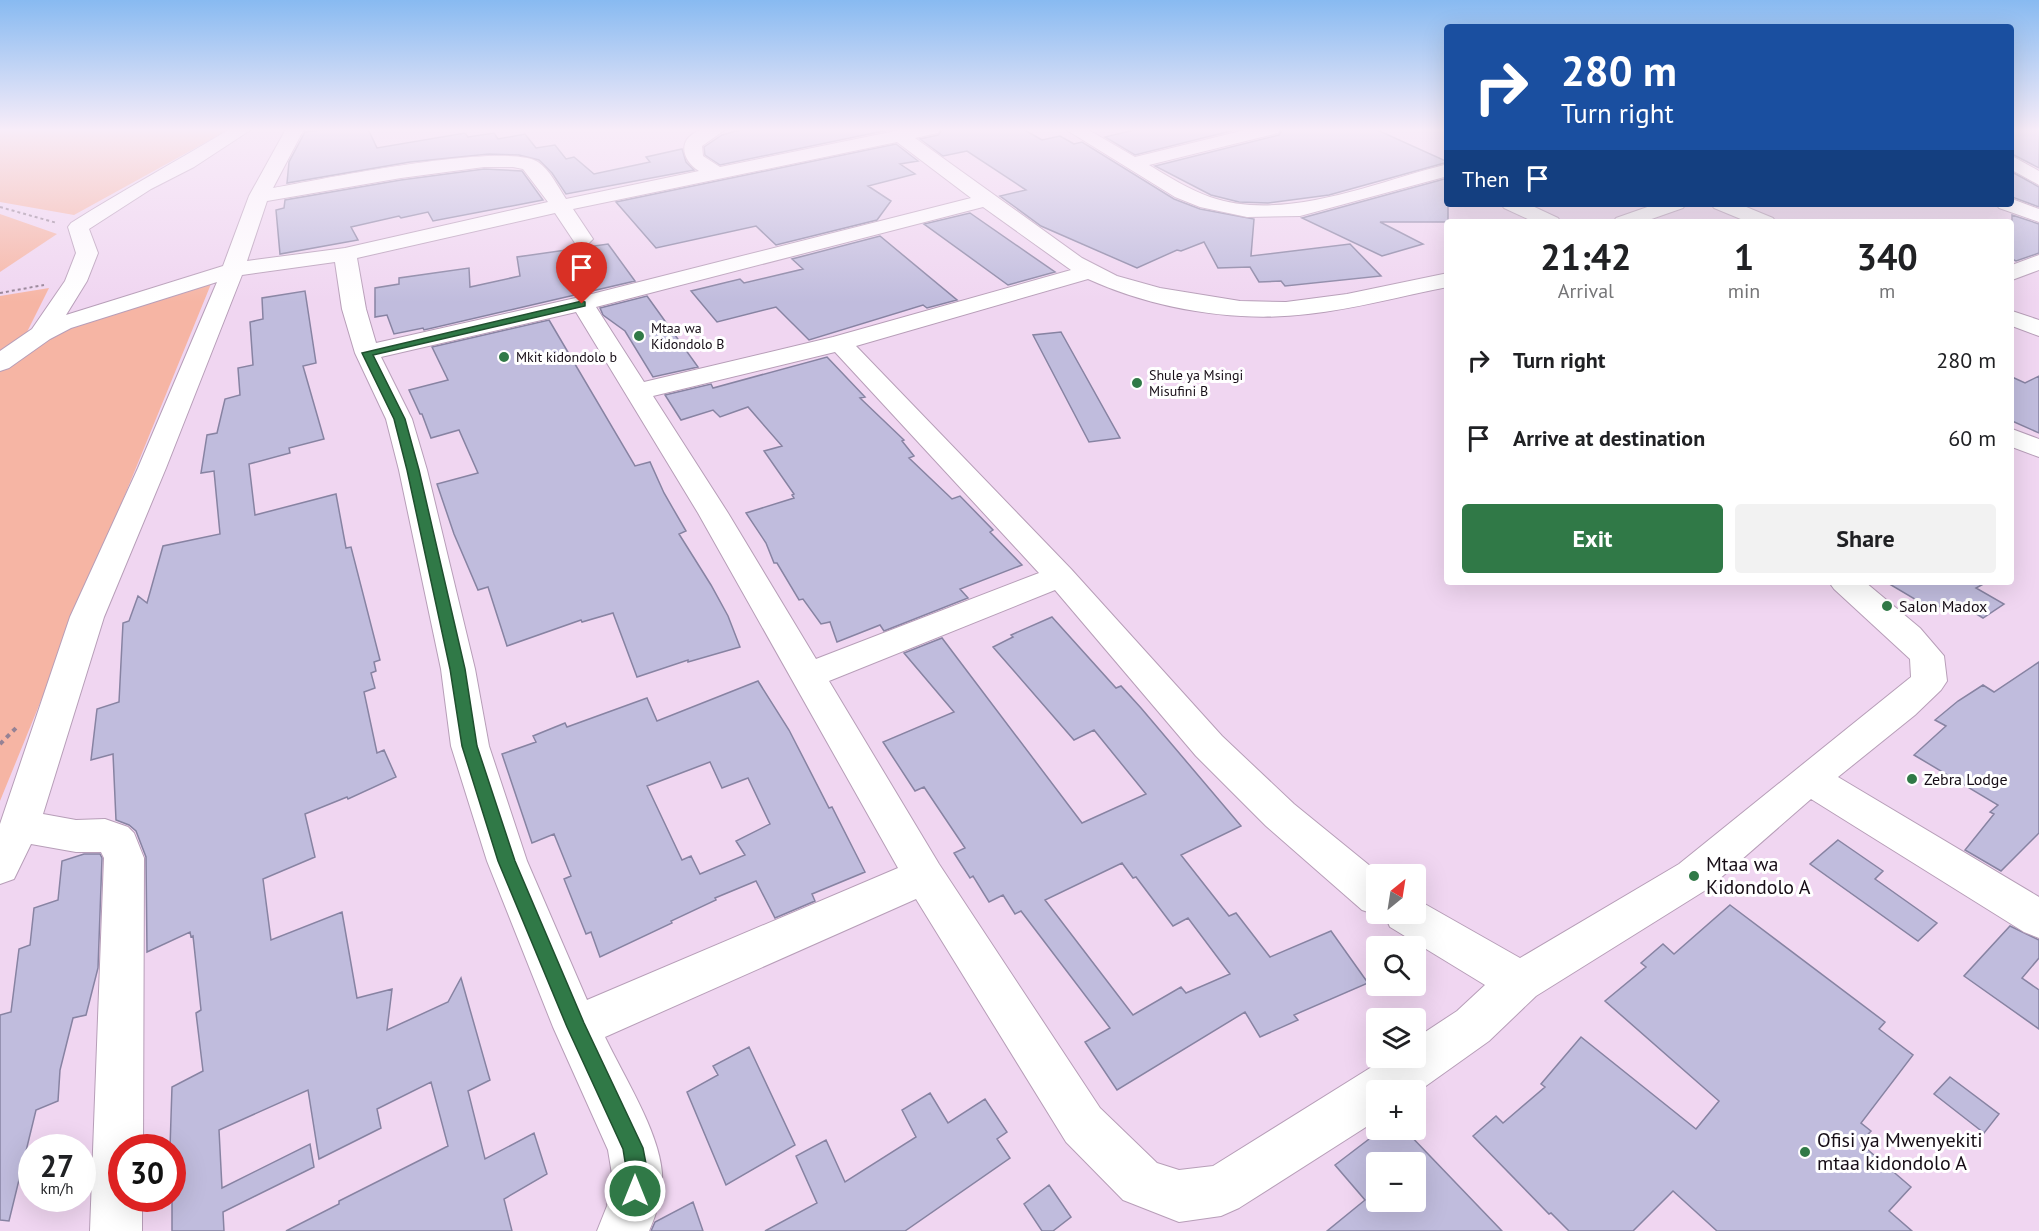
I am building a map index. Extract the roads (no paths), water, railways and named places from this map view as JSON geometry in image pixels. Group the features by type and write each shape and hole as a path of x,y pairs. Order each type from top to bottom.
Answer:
{"street":[{"path":"40,334 77,279 87,253 78,227 142,186"},
{"path":"0,867 19,826 87,616 152,468 233,270 250,215 264,186"},
{"path":"259,196 316,186"},
{"path":"546,186 582,239"},
{"path":"0,363 40,334 92,313 233,270 345,254 658,186"},
{"path":"967,186 1089,272 1117,283 1189,301 1265,310 1333,303 1444,281"},
{"path":"1172,186 1196,200 1247,210 1274,212 1324,204 1393,186"},
{"path":"367,353 582,304 986,201"},
{"path":"1518,207 1544,219"},
{"path":"1632,219 1667,207"},
{"path":"1728,207 1758,219"},
{"path":"2014,207 2039,216"},
{"path":"345,254 354,309 367,353 399,419 413,470 458,669 470,746 507,861 576,1027 633,1148 637,1174 635,1196 633,1208 623,1231"},
{"path":"2014,272 2039,262"},
{"path":"636,392 840,343 1089,272"},
{"path":"582,304 713,513 924,876 1083,1125 1141,1182 1179,1196 1221,1190 1366,1099"},
{"path":"2014,319 2039,329"},
{"path":"840,343 1060,576 1209,746 1280,815 1366,888"},
{"path":"2014,436 2039,437"},
{"path":"2014,437 2039,449"},
{"path":"808,676 1060,576"},
{"path":"1394,1080 1473,1026 1520,982 1694,876 1809,778 1902,706 1929,681 1927,656 1908,636 1848,585"},
{"path":"1809,778 2039,919"},
{"path":"19,826 76,836 105,834 114,838 120,845 124,858 117,1231"},
{"path":"576,1027 924,876"},
{"path":"1421,924 1520,982"}],"place":[{"name":"Mtaa wa Kidondolo B","path":"639,336"},
{"name":"Mkit kidondolo b","path":"504,357"},
{"name":"Shule ya Msingi Misufini B","path":"1137,383"},
{"name":"Salon Madox","path":"1887,606"},
{"name":"Zebra Lodge","path":"1912,779"},
{"name":"Mtaa wa Kidondolo A","path":"1694,876"},
{"name":"Ofisi ya Mwenyekiti mtaa kidondolo A","path":"1805,1152"}]}
